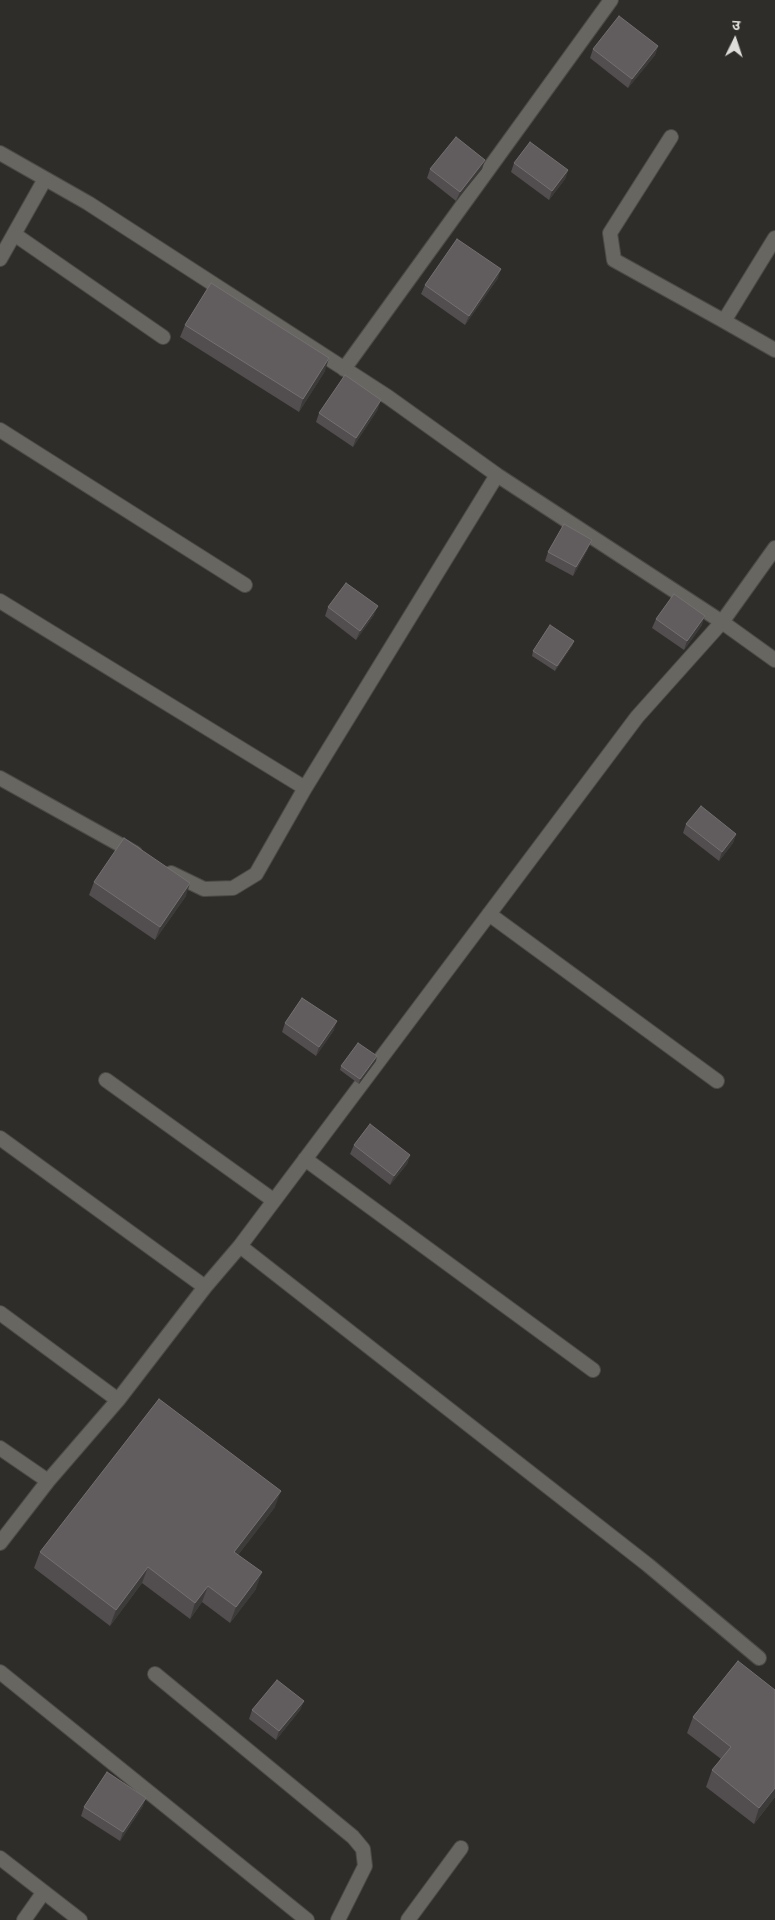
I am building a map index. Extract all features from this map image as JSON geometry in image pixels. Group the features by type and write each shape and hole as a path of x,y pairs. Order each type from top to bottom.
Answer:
{"street":[{"path":"344,369 611,0"},
{"path":"671,137 610,233 614,260 775,350"},
{"path":"0,153 88,203 388,397 497,475 722,622 775,660"},
{"path":"0,258 45,179"},
{"path":"14,234 163,337"},
{"path":"724,321 775,238"},
{"path":"0,430 245,585"},
{"path":"0,778 151,862 204,889 233,888 256,874 305,788 497,475"},
{"path":"0,1543 48,1481 118,1400 205,1287 240,1246 637,717 722,622 775,548"},
{"path":"0,601 305,788"},
{"path":"489,914 717,1081"},
{"path":"106,1080 273,1200"},
{"path":"0,1138 205,1287"},
{"path":"305,1159 593,1370"},
{"path":"240,1246 648,1565 759,1658"},
{"path":"0,1313 118,1400"},
{"path":"0,1448 48,1481"},
{"path":"0,1672 307,1920"},
{"path":"155,1674 353,1837 363,1849 365,1866 338,1920"},
{"path":"408,1920 462,1848"},
{"path":"0,1858 22,1873 43,1893 80,1920"},
{"path":"24,1920 43,1893"}],"building":[{"path":"619,16 658,46 632,79 593,49"},
{"path":"456,137 485,160 460,192 430,169"},
{"path":"530,142 568,170 552,191 514,163"},
{"path":"457,239 501,269 469,316 425,285"},
{"path":"211,283 329,358 303,399 185,325"},
{"path":"345,375 381,400 356,438 319,413"},
{"path":"564,524 592,540 576,567 548,552"},
{"path":"346,583 378,606 360,631 328,607"},
{"path":"674,594 705,616 687,641 656,619"},
{"path":"550,625 574,641 557,666 533,651"},
{"path":"701,806 736,834 722,852 686,824"},
{"path":"124,838 190,883 160,927 94,882"},
{"path":"302,998 337,1021 319,1047 285,1023"},
{"path":"358,1043 377,1056 360,1079 341,1066"},
{"path":"370,1124 410,1155 394,1176 354,1145"},
{"path":"159,1399 281,1491 234,1552 262,1572 236,1607 208,1586 195,1603 148,1567 116,1610 40,1552"},
{"path":"738,1661 775,1690 775,1788 759,1808 712,1770 731,1747 693,1717"},
{"path":"277,1680 304,1701 279,1731 252,1710"},
{"path":"107,1772 146,1798 123,1832 84,1807"}]}
